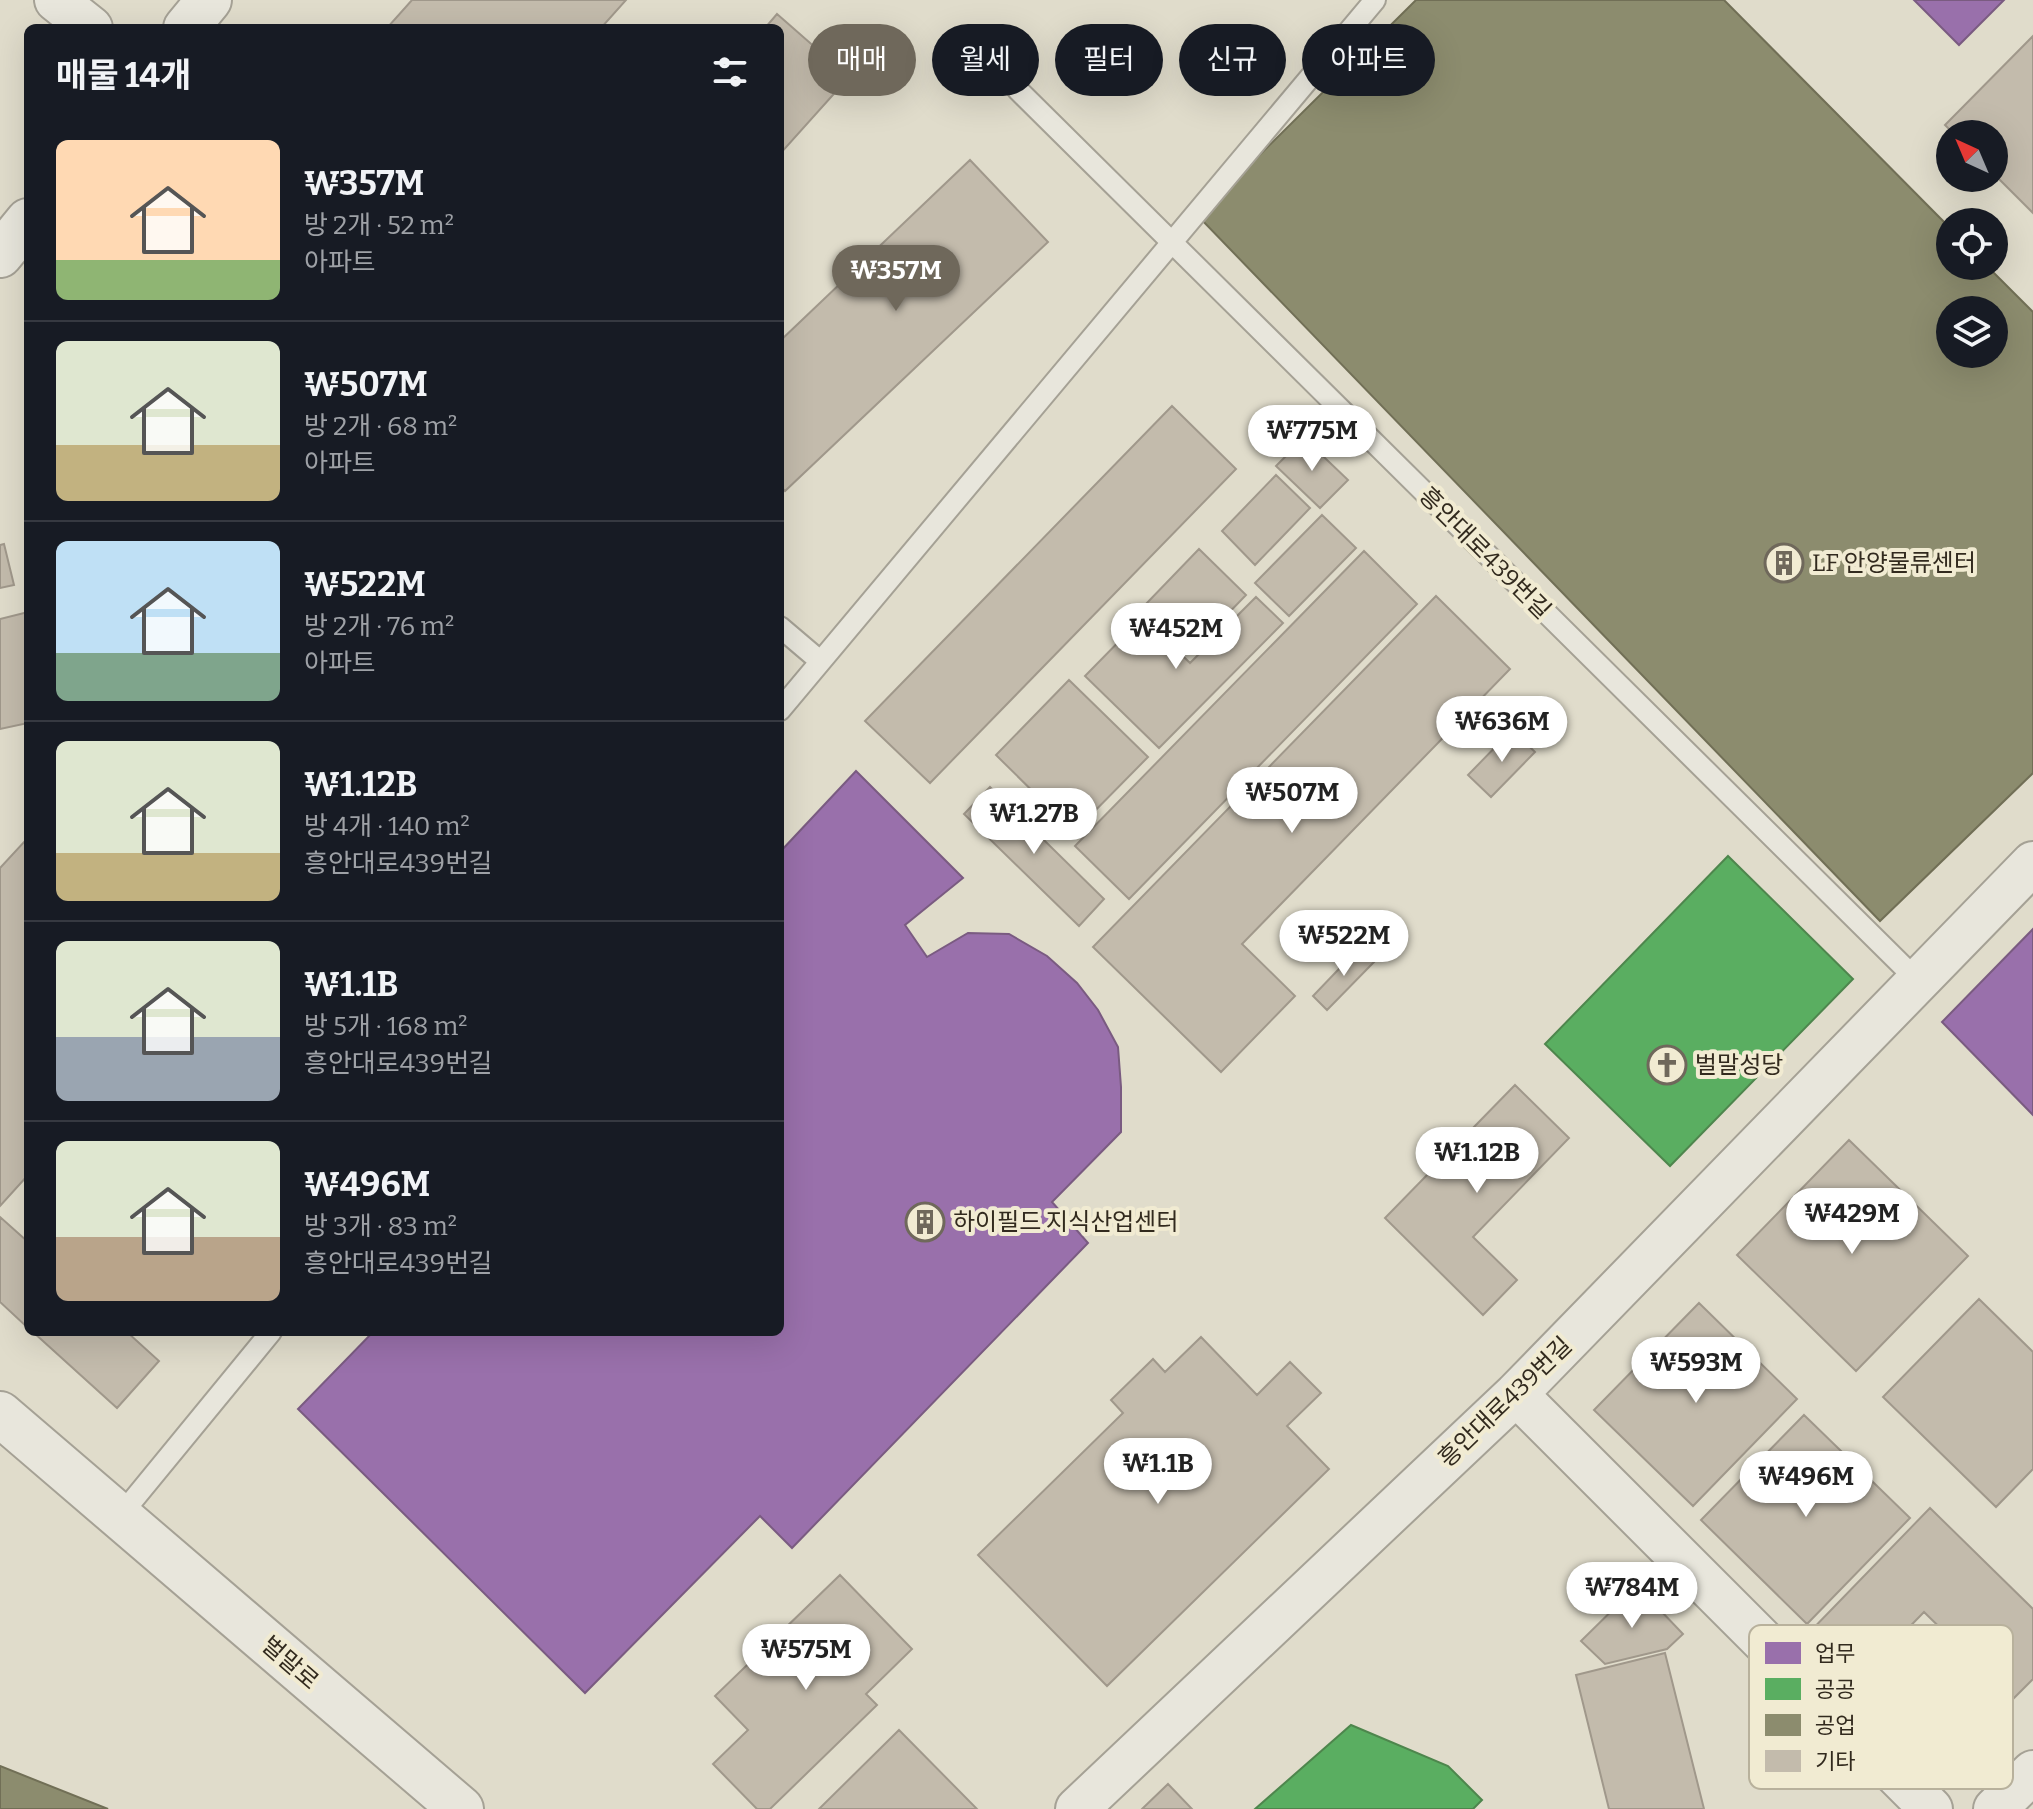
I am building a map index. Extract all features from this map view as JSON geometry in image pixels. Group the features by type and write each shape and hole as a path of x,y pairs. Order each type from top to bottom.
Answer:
{"street":[{"path":"56,0 86,24"},
{"path":"189,24 209,0"},
{"path":"0,255 24,226"},
{"name":"흥안대로439번길","path":"1077,1809 1516,1394 2033,863"},
{"path":"1516,1394 1749,1627"},
{"name":"벌말로","path":"0,1414 461,1809"},
{"path":"1995,1809 2033,1772"},
{"path":"1911,1789 1931,1809"}],"lane":[{"path":"784,705 1375,0"},
{"name":"흥안대로439번길","path":"1024,96 1918,981"},
{"path":"784,630 820,661"},
{"path":"120,1516 268,1336"}],"building: 업무":[{"path":"1914,0 2004,0 1959,45"},
{"name":"하이필드 지식산업센터","path":"856,771 963,878 905,925 927,957 968,933 1009,934 1047,956 1077,983 1098,1010 1118,1047 1121,1132 1052,1202 1088,1243 792,1548 760,1516 585,1693 298,1409 369,1336 784,1336 784,848"},
{"path":"2033,929 2033,1115 1942,1022"}],"building: 공공":[{"path":"1728,856 1853,979 1670,1166 1545,1044"},
{"path":"1351,1725 1448,1766 1482,1800 1473,1809 1255,1809"}],"building: 공업":[{"name":"LF 안양물류센터","path":"1416,0 1724,0 1936,214 1936,280 2001,280 2033,312 2033,773 1880,921 1198,216 1319,96 1435,96 1435,24 1392,24"},
{"path":"0,1766 108,1809 0,1809"}],"building: 기타":[{"path":"412,0 626,0 605,24 391,24"},
{"path":"777,14 808,41 808,96 832,96 784,150 784,24 768,24"},
{"path":"2033,36 2033,213 2008,188 2008,120 1950,120"},
{"path":"970,160 1048,242 785,491 784,337"},
{"path":"1172,406 1236,469 930,783 865,721"},
{"path":"1304,438 1348,480 1320,508 1276,466"},
{"path":"1276,475 1310,508 1255,565 1222,531"},
{"path":"1322,515 1356,548 1289,616 1255,583"},
{"path":"4,544 14,585 0,588 0,545"},
{"path":"1199,549 1246,595 1191,652 1144,606"},
{"path":"1364,551 1417,604 1129,899 1075,846"},
{"path":"1436,596 1510,669 1242,944 1295,996 1221,1072 1093,947"},
{"path":"1256,597 1283,623 1159,748 1085,676 1143,617 1190,663"},
{"path":"24,613 24,724 0,729 0,619"},
{"path":"1069,680 1148,757 1074,832 996,755"},
{"path":"1512,730 1535,752 1491,797 1468,775"},
{"path":"990,787 1104,899 1079,926 964,814"},
{"path":"24,842 24,1179 0,1206 0,868"},
{"path":"1360,947 1375,961 1327,1010 1313,996"},
{"path":"1515,1085 1569,1138 1473,1237 1517,1280 1483,1315 1385,1218"},
{"path":"1849,1140 1968,1256 1856,1371 1737,1255"},
{"path":"0,1217 24,1238 24,1324 0,1302"},
{"path":"1979,1299 2033,1352 2033,1469 1996,1507 1883,1397"},
{"path":"1699,1303 1797,1399 1693,1506 1594,1410"},
{"path":"37,1336 131,1336 159,1361 117,1408"},
{"path":"1201,1337 1257,1395 1290,1362 1321,1393 1287,1426 1329,1469 1107,1686 978,1555 1123,1413 1111,1400 1153,1359 1165,1372"},
{"path":"1804,1415 1910,1518 1807,1624 1701,1520"},
{"path":"1930,1508 2033,1609 2033,1679 2013,1699 2013,1625 1937,1625 1924,1612 1911,1625 1816,1625"},
{"path":"840,1575 912,1649 866,1694 877,1705 770,1809 757,1809 713,1764 748,1730 715,1696"},
{"path":"1637,1586 1683,1634 1667,1649 1605,1664 1581,1641"},
{"path":"1665,1653 1704,1809 1609,1809 1576,1675"},
{"path":"899,1730 977,1809 819,1809"},
{"path":"1168,1784 1192,1809 1142,1809"}],"place":[{"name":"LF 안양물류센터","path":"1784,563"},
{"name":"벌말성당","path":"1667,1065"},
{"name":"하이필드 지식산업센터","path":"925,1222"}]}
